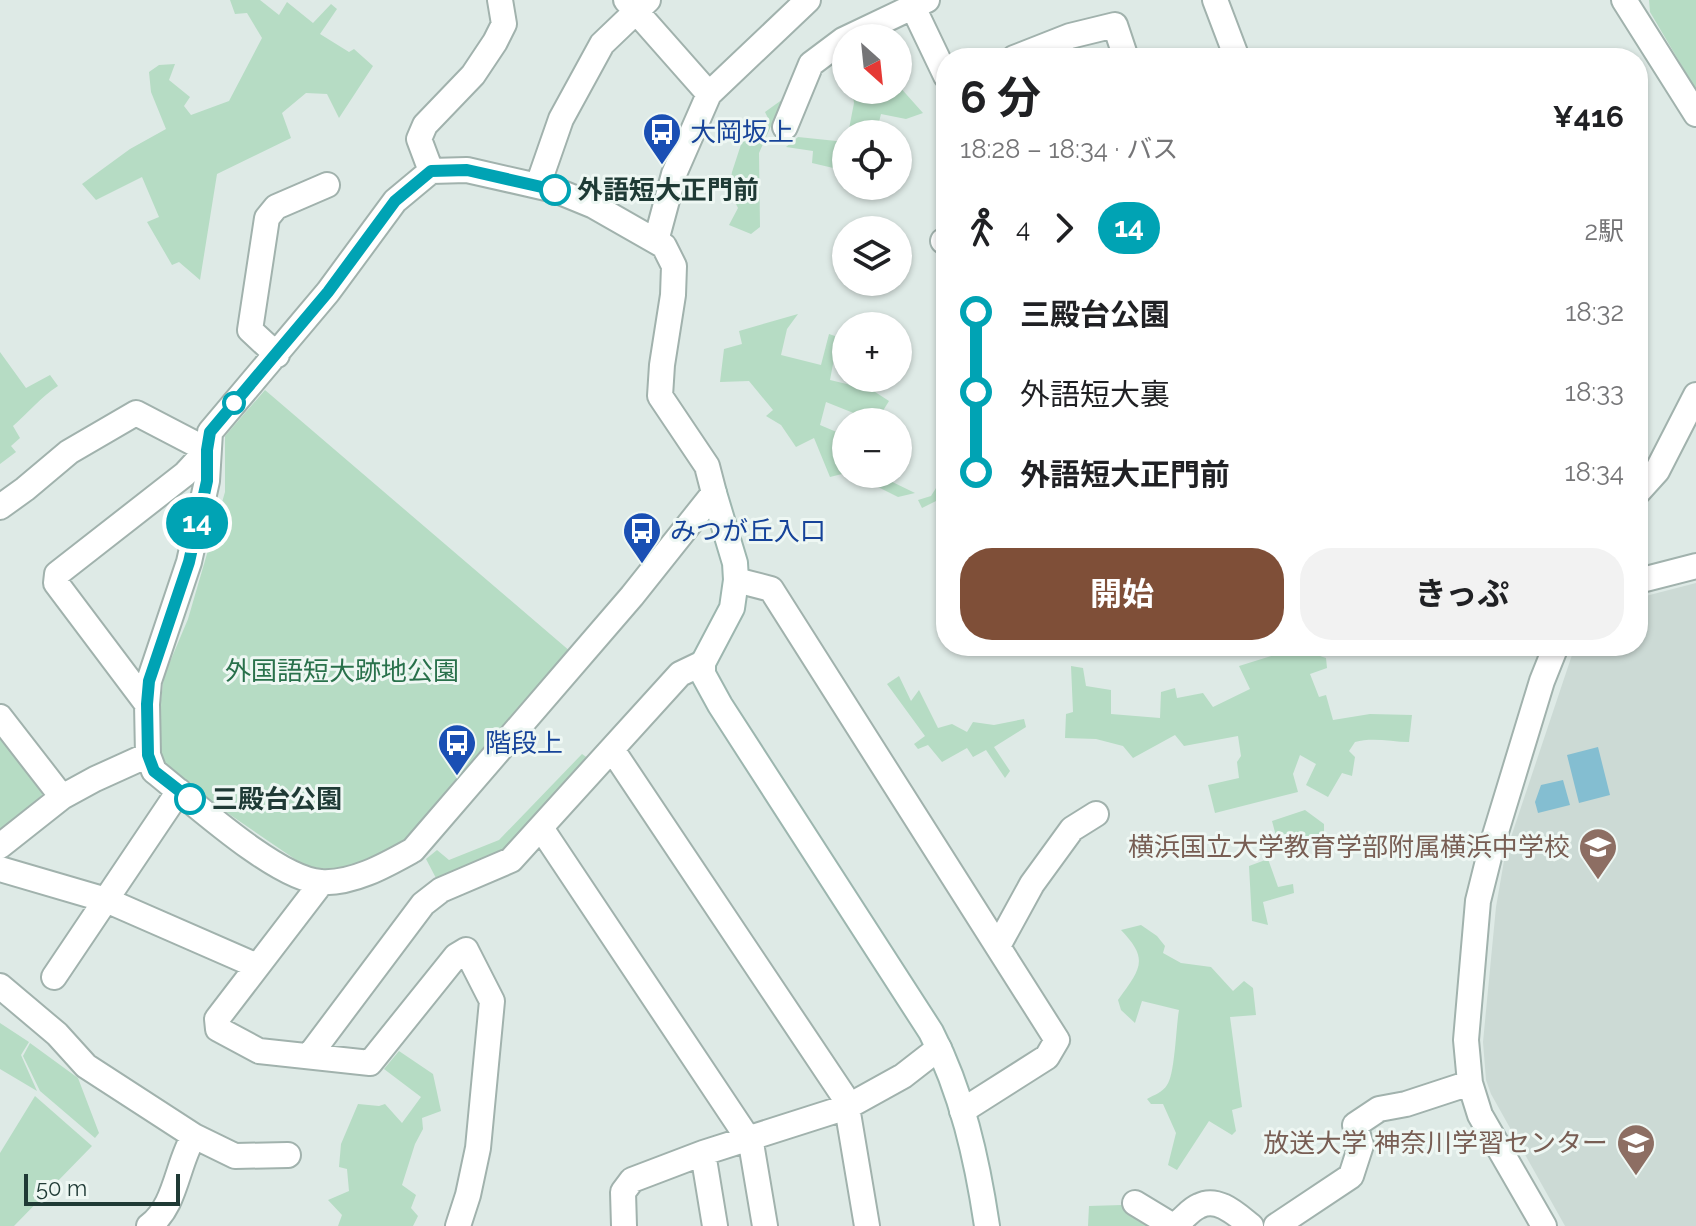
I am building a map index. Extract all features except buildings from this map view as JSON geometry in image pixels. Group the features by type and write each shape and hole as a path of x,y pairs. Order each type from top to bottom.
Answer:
{"street":[{"path":"431,171 419,139 425,125 473,75 495,42 504,24 500,0"},
{"path":"656,241 674,174 709,94 808,0"},
{"path":"1215,0 1233,48"},
{"path":"1624,0 1638,12 1661,61 1696,114"},
{"path":"538,185 561,119 602,44 637,4 709,94"},
{"path":"785,127 811,64 843,40 920,4 936,48"},
{"path":"1039,48 1070,36 1115,25 1123,48"},
{"path":"714,493 641,585 413,850 377,870 322,882 292,875 257,852 154,771 148,755 149,681 189,562 207,481 210,432 328,292 395,201 431,171 467,170 538,185 594,206 664,246 674,266 660,396 707,466 735,563 732,608 703,663 703,674 709,689 939,1048 951,1072 962,1111 987,1226"},
{"path":"277,355 250,330 267,218 276,207 327,185"},
{"path":"1648,481 1657,471 1696,395"},
{"path":"0,507 69,452 136,413 207,450"},
{"path":"147,704 56,583 57,574 185,474 207,450"},
{"path":"1648,578 1696,566"},
{"path":"736,580 771,589 1057,1040 1047,1057 962,1111"},
{"path":"1544,1226 1480,1115 1470,1083 1466,1040 1478,901 1492,845 1552,656"},
{"path":"309,1056 423,904 441,890 511,860 680,674 703,663"},
{"path":"0,717 62,797"},
{"path":"613,751 843,1095 867,1226"},
{"path":"0,846 62,797 148,755"},
{"path":"54,977 179,791"},
{"path":"998,946 1032,884 1072,829 1096,814"},
{"path":"541,828 749,1140 765,1226"},
{"path":"0,869 106,900 257,966"},
{"path":"322,882 217,1019 218,1029 259,1051 370,1063 456,956 466,950 492,1001 478,1148 458,1226"},
{"path":"0,986 57,1034 86,1066 194,1136 235,1156 288,1155"},
{"path":"624,1226 623,1192 632,1180 703,1153 847,1107 903,1076 939,1048"},
{"path":"1276,1226 1351,1176 1361,1145 1355,1125 1379,1109 1406,1104 1470,1083"},
{"path":"149,1226 162,1215 194,1136"},
{"path":"703,1153 715,1226"},
{"path":"1135,1203 1173,1226 1183,1221 1197,1206 1209,1203 1220,1205 1251,1226"}],"shaded area":[{"name":"横浜国立大学教育学部附属横浜中学校","path":"1696,583 1696,1226 1565,1226 1486,1080 1483,1042 1496,907 1505,855 1572,656 1648,656 1648,595"}],"green space":[{"path":"230,0 260,0 279,15 287,2 313,23 331,4 337,9 320,34 349,52 354,49 373,66 339,118 327,94 306,93 282,113 291,138 217,174 200,280 179,262 172,265 147,222 159,217 142,177 96,200 82,184 130,149 166,129 151,92 149,72 159,65 175,64 169,80 190,97 184,106 191,115 229,101 262,38 247,13 235,14"},
{"path":"1649,0 1696,0 1696,90 1650,12"},
{"path":"783,99 759,153 760,227 751,234 729,225 738,208 729,190 732,172 748,123 756,129 768,118 765,112"},
{"path":"912,101 923,113 906,119 881,114 880,120 851,120 854,104 912,104"},
{"path":"798,137 832,141 832,168 812,163 813,151 786,147"},
{"path":"798,314 787,329 781,355 821,365 829,334 832,335 832,392 875,392 889,401 885,408 841,408 826,402 820,425 832,430 832,476 814,438 796,447 781,425 766,416 773,410 749,381 720,382 724,349 742,344 739,331"},
{"path":"0,352 26,388 50,375 58,386 13,426 20,438 11,446 16,452 0,464"},
{"name":"外国語短大跡地公園","path":"265,390 571,652 412,842 373,862 338,871 305,866 163,769 156,740 164,676 188,619 225,492 225,436"},
{"path":"880,488 905,488 915,493 898,497"},
{"path":"936,488 936,501 922,508 918,500 931,496"},
{"path":"1271,656 1326,658 1327,668 1310,674 1319,697 1326,695 1333,720 1370,714 1412,715 1409,742 1355,742 1349,751 1355,757 1352,776 1342,773 1328,797 1306,785 1316,764 1300,755 1293,774 1298,792 1215,813 1208,785 1239,778 1237,762 1241,756 1238,736 1184,746 1175,735 1133,758 1123,746 1096,739 1065,738 1066,714 1073,712 1071,666 1083,668 1086,686 1111,690 1111,714 1160,718 1161,692 1175,688 1177,698 1203,693 1213,707 1250,689 1239,666"},
{"path":"899,676 911,701 919,690 938,728 952,724 967,732 973,722 994,725 1024,719 1026,727 994,747 1010,771 1005,778 986,750 973,757 967,748 942,762 928,745 918,749 914,744 925,736 887,684"},
{"path":"2,737 43,794 0,836 0,739"},
{"path":"582,754 592,761 505,855 437,880 426,859 437,850 449,860 499,840"},
{"path":"1305,810 1324,824 1324,834 1280,851 1272,821"},
{"path":"1268,859 1278,887 1293,884 1294,893 1263,902 1268,925 1252,921 1249,866"},
{"path":"1141,925 1165,946 1163,953 1181,963 1211,967 1233,991 1244,981 1253,988 1256,1015 1230,1017 1242,1107 1232,1110 1236,1131 1232,1135 1209,1121 1177,1170 1168,1165 1176,1133 1163,1104 1151,1104 1147,1099 1163,1090 1170,1080 1179,1010 1142,1001 1135,1023 1121,1010 1118,1000 1139,965 1136,949 1121,930"},
{"path":"0,1023 29,1042 21,1055 37,1091 0,1069"},
{"path":"30,1043 78,1078 99,1133 95,1138 40,1091 23,1056"},
{"path":"399,1051 433,1074 441,1111 422,1118 423,1129 402,1185 416,1195 411,1208 418,1216 413,1226 338,1226 342,1215 328,1200 349,1191 347,1169 339,1167 341,1144 358,1104 385,1104 402,1123 421,1097 384,1069"},
{"path":"35,1096 92,1146 14,1226 0,1226 0,1153"},
{"path":"1122,1205 1160,1226 1088,1226 1089,1206"}],"water":[{"path":"1598,747 1610,795 1579,803 1567,755"},
{"path":"1563,780 1570,805 1538,813 1535,802 1541,785"}],"bus line":[{"name":"14","path":"190,799 154,771 148,755 147,704 149,681 189,562 207,481 210,432 328,292 395,201 431,171 467,170 555,190"}],"place":[{"name":"大岡坂上","path":"662,166"},
{"name":"外語短大正門前","path":"555,190"},
{"name":"みつが丘入口","path":"642,565"},
{"name":"階段上","path":"457,777"},
{"name":"三殿台公園","path":"190,799"},
{"name":"横浜国立大学教育学部附属横浜中学校","path":"1598,881"},
{"name":"放送大学 神奈川学習センター","path":"1636,1177"}]}
